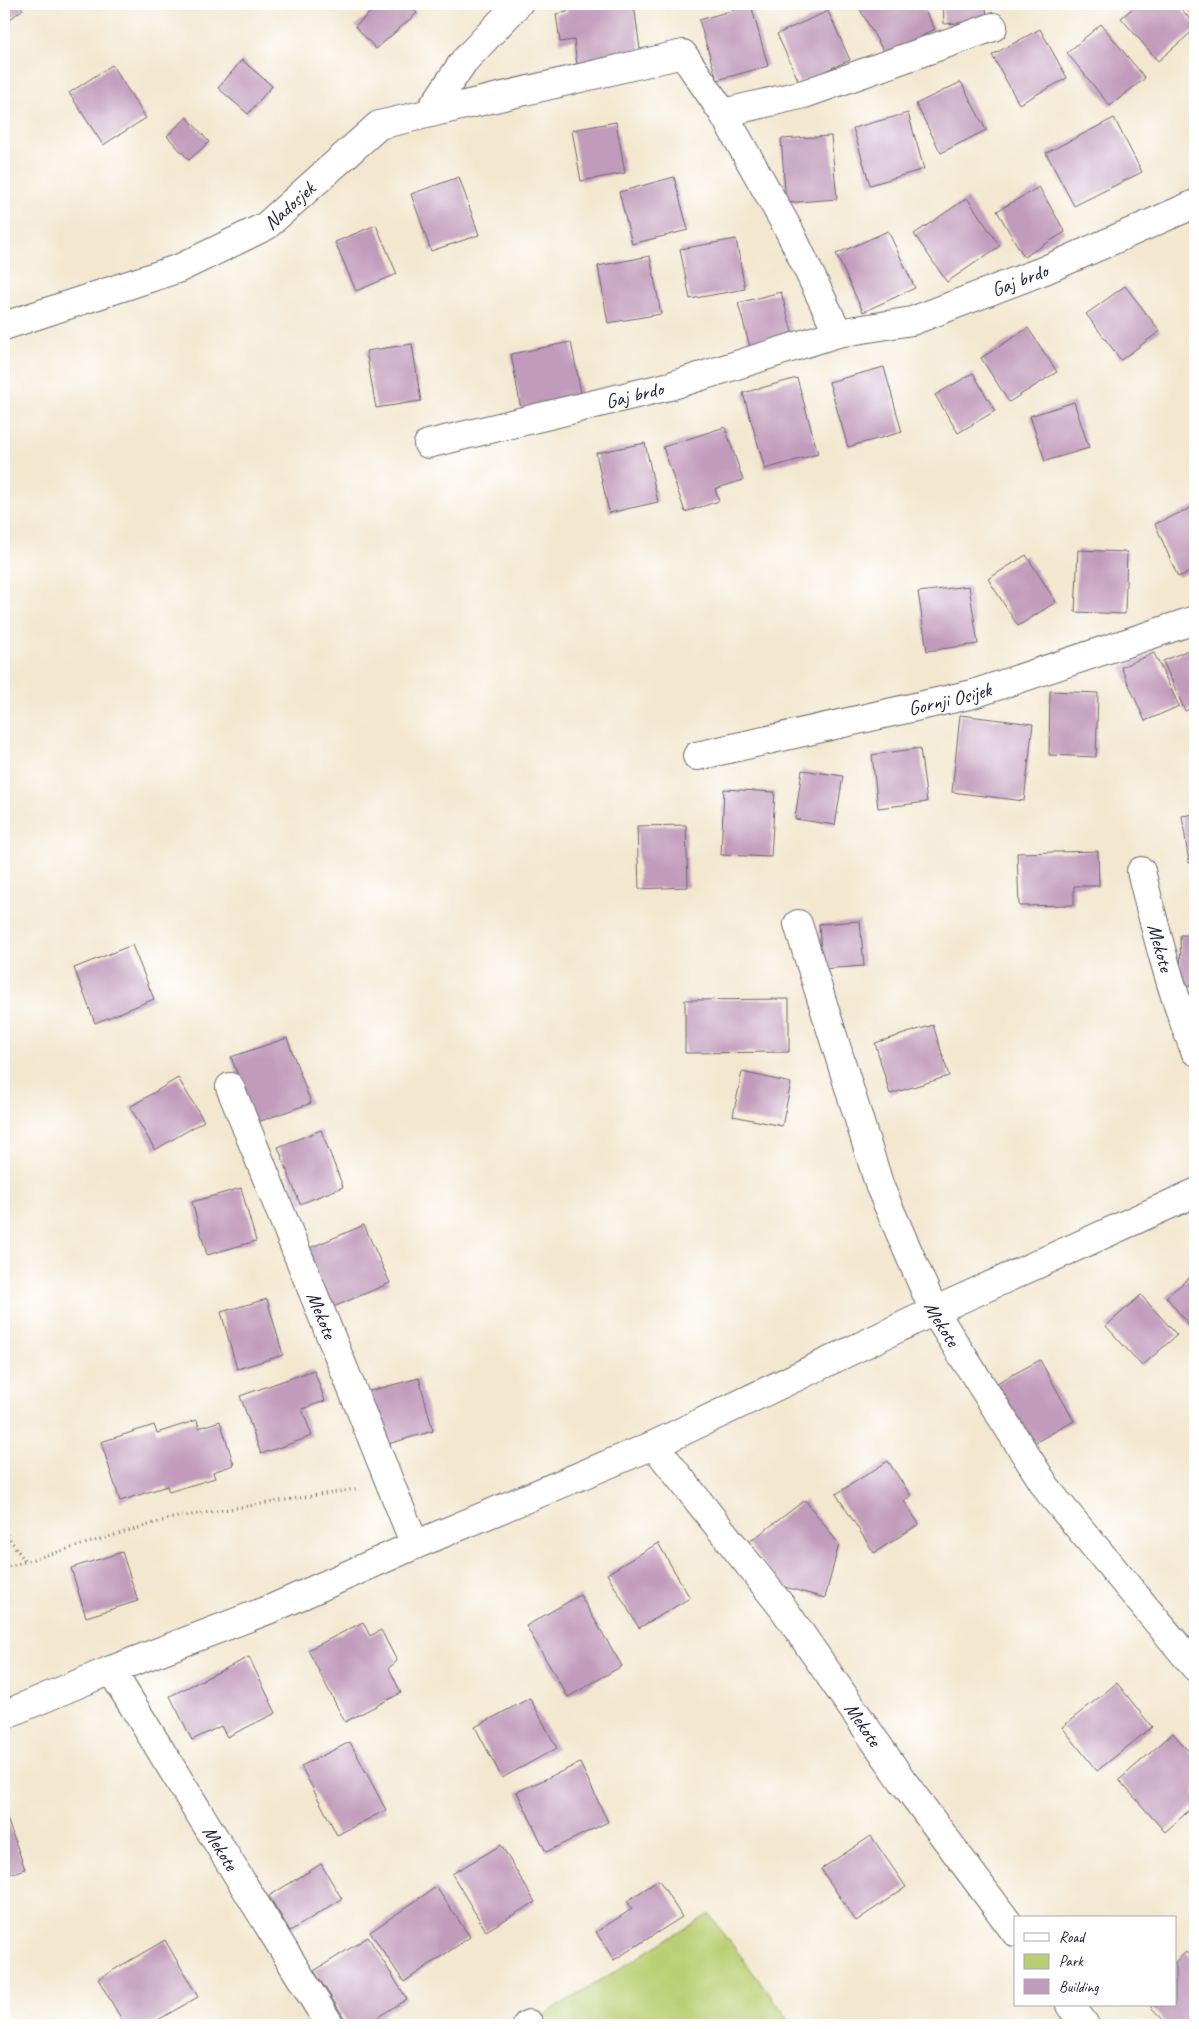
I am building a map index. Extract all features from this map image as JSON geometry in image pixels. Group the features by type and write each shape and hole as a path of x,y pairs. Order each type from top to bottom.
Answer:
{"street":[{"path":"430,111 464,61 518,4"},
{"path":"722,113 804,94 994,27"},
{"path":"430,111 683,54 722,113 790,232 838,332"},
{"name":"Nadosjek","path":"4,326 180,268 266,226 379,125 430,111"},
{"name":"Gaj brdo","path":"428,444 670,386 838,332 912,321 1045,270 1195,204"},
{"name":"Gornji Osijek","path":"697,756 973,694 1195,620"},
{"name":"Mekote","path":"1141,871 1159,945 1182,1018 1195,1050"},
{"name":"Mekote","path":"798,924 880,1188 934,1311 1050,1492 1195,1667"},
{"name":"Mekote","path":"230,1087 415,1545"},
{"path":"4,1715 112,1670 273,1608 415,1545 654,1445 934,1311 1195,1193"},
{"name":"Mekote","path":"654,1445 782,1608 902,1780 1014,1931"},
{"name":"Mekote","path":"112,1670 330,2025"},
{"path":"1071,2006 1085,2025"}],"path":[{"path":"4,1568 172,1518 390,1484"},
{"path":"4,1531 25,1562"}],"green space":[{"path":"709,1914 793,2025 527,2025"}],"building":[{"path":"4,4 18,4 23,9 4,24"},
{"path":"380,4 409,4 417,13 376,49 355,26"},
{"path":"565,4 634,4 641,57 577,66 574,40 560,42 556,14 567,12"},
{"path":"857,4 921,4 935,29 886,56"},
{"path":"943,4 986,4 987,21 944,24"},
{"path":"1138,4 1177,4 1195,25 1195,29 1158,61 1121,18"},
{"path":"1185,4 1195,4 1195,18"},
{"path":"751,5 768,66 717,80 699,20"},
{"path":"828,11 850,60 799,82 777,34"},
{"path":"1101,24 1145,78 1110,106 1067,53"},
{"path":"1040,29 1067,78 1019,104 992,55"},
{"path":"242,60 272,86 248,114 218,88"},
{"path":"112,65 146,118 103,145 69,93"},
{"path":"961,82 986,130 941,153 916,104"},
{"path":"908,113 924,169 870,185 853,128"},
{"path":"187,117 209,142 189,160 167,136"},
{"path":"1114,118 1142,172 1074,206 1046,153"},
{"path":"616,122 625,173 581,181 572,130"},
{"path":"831,136 837,199 786,203 781,139"},
{"path":"459,177 479,235 431,251 411,194"},
{"path":"674,177 688,230 632,244 619,192"},
{"path":"1039,187 1065,232 1024,257 997,211"},
{"path":"967,198 1000,246 947,282 914,234"},
{"path":"376,225 397,274 356,291 335,242"},
{"path":"888,231 915,288 863,312 836,254"},
{"path":"736,239 745,289 690,299 680,249"},
{"path":"650,256 661,314 608,323 598,266"},
{"path":"1125,286 1160,331 1121,360 1086,314"},
{"path":"781,292 793,335 750,347 738,303"},
{"path":"1028,328 1057,372 1009,402 981,358"},
{"path":"571,342 582,398 521,409 511,354"},
{"path":"412,344 421,401 376,408 366,351"},
{"path":"884,367 902,432 848,447 829,382"},
{"path":"973,373 995,411 958,433 935,395"},
{"path":"797,378 818,454 765,469 743,393"},
{"path":"1074,402 1089,448 1045,461 1030,416"},
{"path":"725,427 743,480 715,489 719,501 685,512 663,447"},
{"path":"645,443 658,502 609,513 596,453"},
{"path":"1195,506 1195,570 1178,577 1155,524"},
{"path":"1078,550 1127,552 1125,614 1075,612"},
{"path":"1026,555 1056,602 1018,626 988,579"},
{"path":"969,586 978,644 927,651 918,592"},
{"path":"1195,647 1195,707 1185,711 1163,661"},
{"path":"1154,653 1179,706 1145,721 1121,667"},
{"path":"1050,691 1098,693 1096,757 1049,755"},
{"path":"960,715 1033,724 1024,801 952,792"},
{"path":"920,748 927,802 878,808 872,755"},
{"path":"802,770 843,776 835,825 795,819"},
{"path":"724,789 775,792 771,857 721,855"},
{"path":"1195,814 1195,862 1189,863 1182,816"},
{"path":"686,825 688,887 639,889 637,826"},
{"path":"1098,851 1099,886 1074,886 1074,905 1019,906 1017,853"},
{"path":"860,921 864,966 822,969 819,924"},
{"path":"1180,935 1195,935 1195,986 1181,986"},
{"path":"132,945 154,999 95,1023 74,968"},
{"path":"789,999 789,1052 685,1053 685,1000"},
{"path":"933,1025 949,1076 890,1094 875,1043"},
{"path":"287,1038 311,1103 255,1123 231,1057"},
{"path":"742,1072 791,1083 782,1126 733,1116"},
{"path":"178,1078 204,1121 155,1150 130,1107"},
{"path":"321,1130 343,1187 300,1204 278,1147"},
{"path":"241,1188 256,1241 207,1255 192,1202"},
{"path":"364,1225 390,1283 331,1308 305,1250"},
{"path":"1195,1273 1195,1332 1166,1297"},
{"path":"1141,1295 1177,1335 1142,1366 1106,1326"},
{"path":"267,1299 283,1355 237,1369 221,1312"},
{"path":"1040,1360 1074,1421 1029,1446 995,1384"},
{"path":"314,1370 325,1401 302,1409 312,1436 261,1454 240,1396"},
{"path":"419,1378 433,1431 381,1446 366,1392"},
{"path":"197,1420 199,1428 220,1421 234,1465 213,1472 215,1478 169,1492 167,1486 120,1501 101,1442 154,1425 157,1433"},
{"path":"888,1461 911,1496 904,1501 919,1524 874,1553 836,1494"},
{"path":"805,1500 839,1544 825,1598 781,1586 748,1543"},
{"path":"658,1543 690,1598 639,1628 607,1574"},
{"path":"122,1552 138,1601 86,1617 71,1568"},
{"path":"580,1595 622,1666 568,1697 526,1626"},
{"path":"363,1622 370,1636 381,1630 397,1661 389,1668 401,1693 345,1722 308,1650"},
{"path":"249,1657 276,1713 227,1737 221,1726 192,1740 170,1696"},
{"path":"1117,1683 1152,1727 1097,1771 1062,1727"},
{"path":"530,1698 557,1748 502,1778 475,1727"},
{"path":"1173,1733 1195,1759 1195,1805 1165,1832 1119,1780"},
{"path":"350,1742 386,1810 337,1835 301,1766"},
{"path":"580,1763 608,1822 546,1852 517,1792"},
{"path":"4,1810 25,1869 4,1876"},
{"path":"871,1836 906,1887 856,1921 821,1869"},
{"path":"501,1845 535,1902 486,1931 452,1874"},
{"path":"321,1864 342,1899 290,1931 269,1896"},
{"path":"659,1880 682,1917 614,1960 596,1932 632,1909 627,1901"},
{"path":"436,1887 470,1937 404,1982 370,1932"},
{"path":"368,1937 407,1999 365,2025 349,2025 314,1971"},
{"path":"165,1940 198,1997 149,2025 125,2025 98,1979"},
{"path":"1186,1952 1195,1962 1195,2025 1168,2025 1150,2006 1176,2006 1176,1961"}]}
